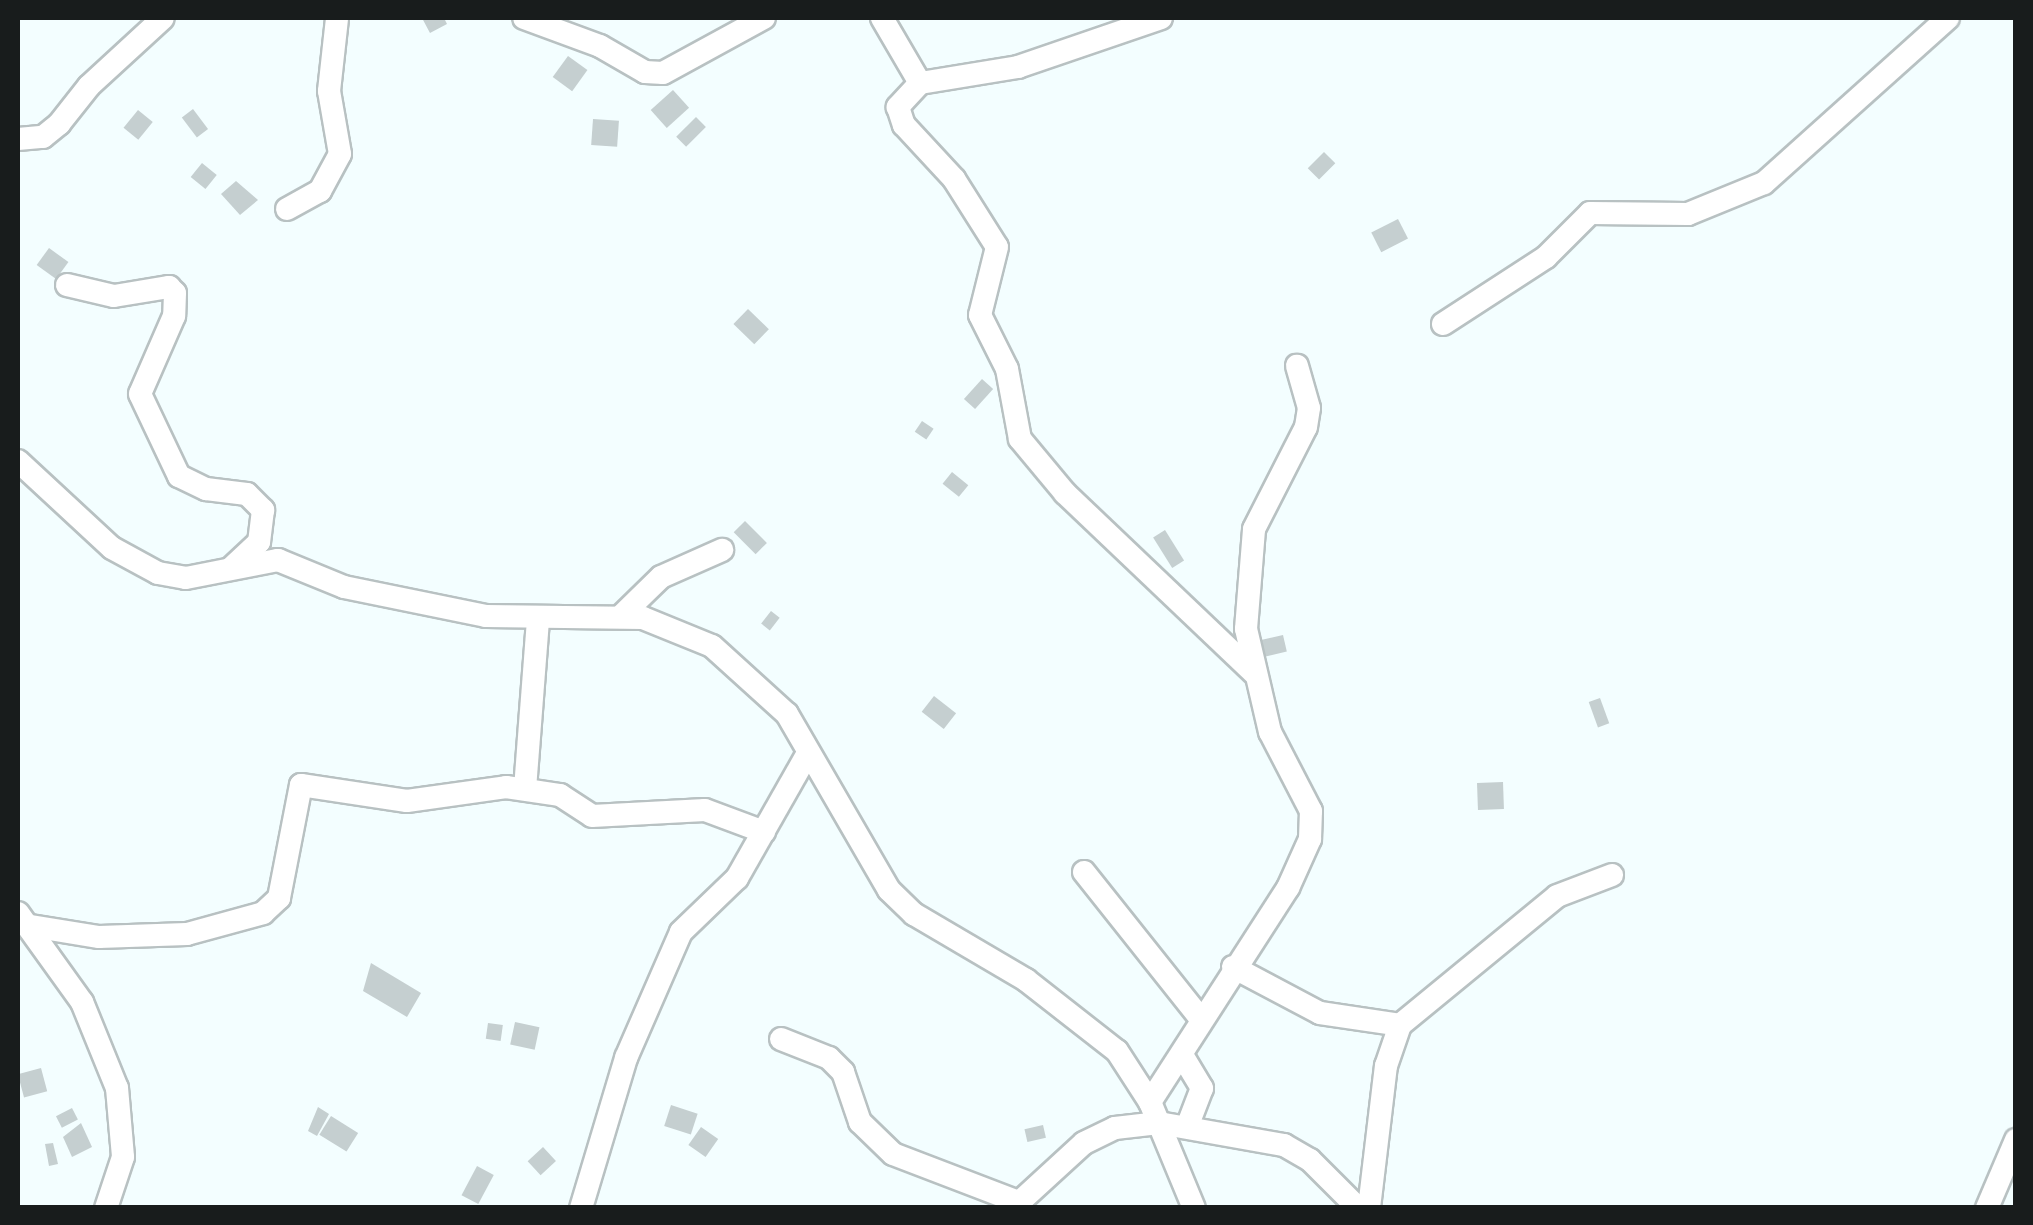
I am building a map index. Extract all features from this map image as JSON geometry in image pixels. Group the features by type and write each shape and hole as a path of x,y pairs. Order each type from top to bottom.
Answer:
{"street":[{"path":"18,138 43,137 60,124 88,86 163,18"},
{"path":"287,209 320,191 340,154 329,91 337,18"},
{"path":"524,18 600,46 646,72 663,73 764,18"},
{"path":"882,18 920,83"},
{"path":"1161,18 1018,67 920,83 900,98 900,117 954,179 997,247 980,316 1007,370 1020,439 1065,493 1254,673"},
{"path":"1443,324 1546,256 1590,213 1688,214 1764,183 1948,18"},
{"path":"67,285 114,296 169,287 175,293 174,316 140,394 178,476 206,489 247,494 264,510 259,542 229,569"},
{"path":"1154,1112 1201,1019 1288,888 1310,839 1306,792 1270,732 1246,629 1254,529 1306,427 1309,408 1298,366"},
{"path":"18,460 134,563 186,578 278,560 344,587 538,620 622,615 671,624 741,666 787,714 889,890 945,936 1026,980 1092,1028 1126,1061 1154,1112 1194,1208"},
{"path":"622,615 662,577 722,550"},
{"path":"525,789 538,620"},
{"path":"581,1208 626,1058 681,932 737,878 808,753"},
{"path":"24,920 98,938 187,934 263,913 279,898 300,785 408,801 525,789 575,800 592,816 705,810 764,832"},
{"path":"1084,872 1201,1019"},
{"path":"1369,1208 1386,1066 1400,1025 1557,896 1612,875"},
{"path":"24,920 82,1002 117,1088 124,1157 106,1208"},
{"path":"1232,967 1320,1013 1400,1025"},
{"path":"781,1040 829,1058 843,1072 860,1122 893,1154 1016,1204 1056,1163 1106,1130 1154,1112 1188,1126 1284,1145 1310,1160 1358,1208"},
{"path":"1182,1055 1202,1088 1188,1126"},
{"path":"1987,1208 2016,1140"}],"building":[{"path":"422,18 444,18 447,24 430,33"},
{"path":"568,56 587,70 572,91 553,77"},
{"path":"673,90 689,108 667,128 651,110"},
{"path":"193,109 208,129 197,137 182,117"},
{"path":"138,110 153,122 138,140 124,128"},
{"path":"696,117 706,127 686,147 676,137"},
{"path":"593,119 619,121 617,147 591,145"},
{"path":"1324,152 1335,163 1319,180 1308,168"},
{"path":"202,163 217,175 205,189 191,177"},
{"path":"236,181 258,200 240,215 221,194"},
{"path":"1398,219 1408,239 1381,252 1371,233"},
{"path":"49,248 68,262 56,279 37,265"},
{"path":"748,309 769,329 754,344 733,324"},
{"path":"982,379 993,389 975,409 964,399"},
{"path":"922,421 934,429 926,440 915,432"},
{"path":"952,472 968,485 959,497 943,484"},
{"path":"745,521 767,543 756,554 734,532"},
{"path":"1165,530 1184,561 1172,568 1153,537"},
{"path":"771,611 780,618 770,630 761,624"},
{"path":"1283,635 1287,652 1261,657 1258,641"},
{"path":"934,696 956,713 944,729 922,712"},
{"path":"1600,698 1609,723 1598,727 1589,702"},
{"path":"1503,782 1504,809 1478,810 1477,783"},
{"path":"371,963 421,993 407,1017 363,991"},
{"path":"515,1022 539,1027 535,1050 510,1044"},
{"path":"488,1023 503,1025 501,1041 486,1039"},
{"path":"41,1068 47,1091 24,1097 18,1074"},
{"path":"671,1105 698,1114 691,1135 664,1126"},
{"path":"318,1107 329,1114 317,1136 308,1131"},
{"path":"72,1108 78,1120 62,1128 56,1116"},
{"path":"331,1116 358,1133 346,1152 319,1135"},
{"path":"81,1123 92,1147 72,1157 63,1137"},
{"path":"1043,1125 1046,1138 1027,1142 1024,1129"},
{"path":"701,1127 718,1139 706,1157 688,1145"},
{"path":"53,1143 58,1164 49,1166 45,1144"},
{"path":"543,1147 556,1161 541,1175 528,1161"},
{"path":"477,1166 494,1175 478,1204 462,1195"}]}
